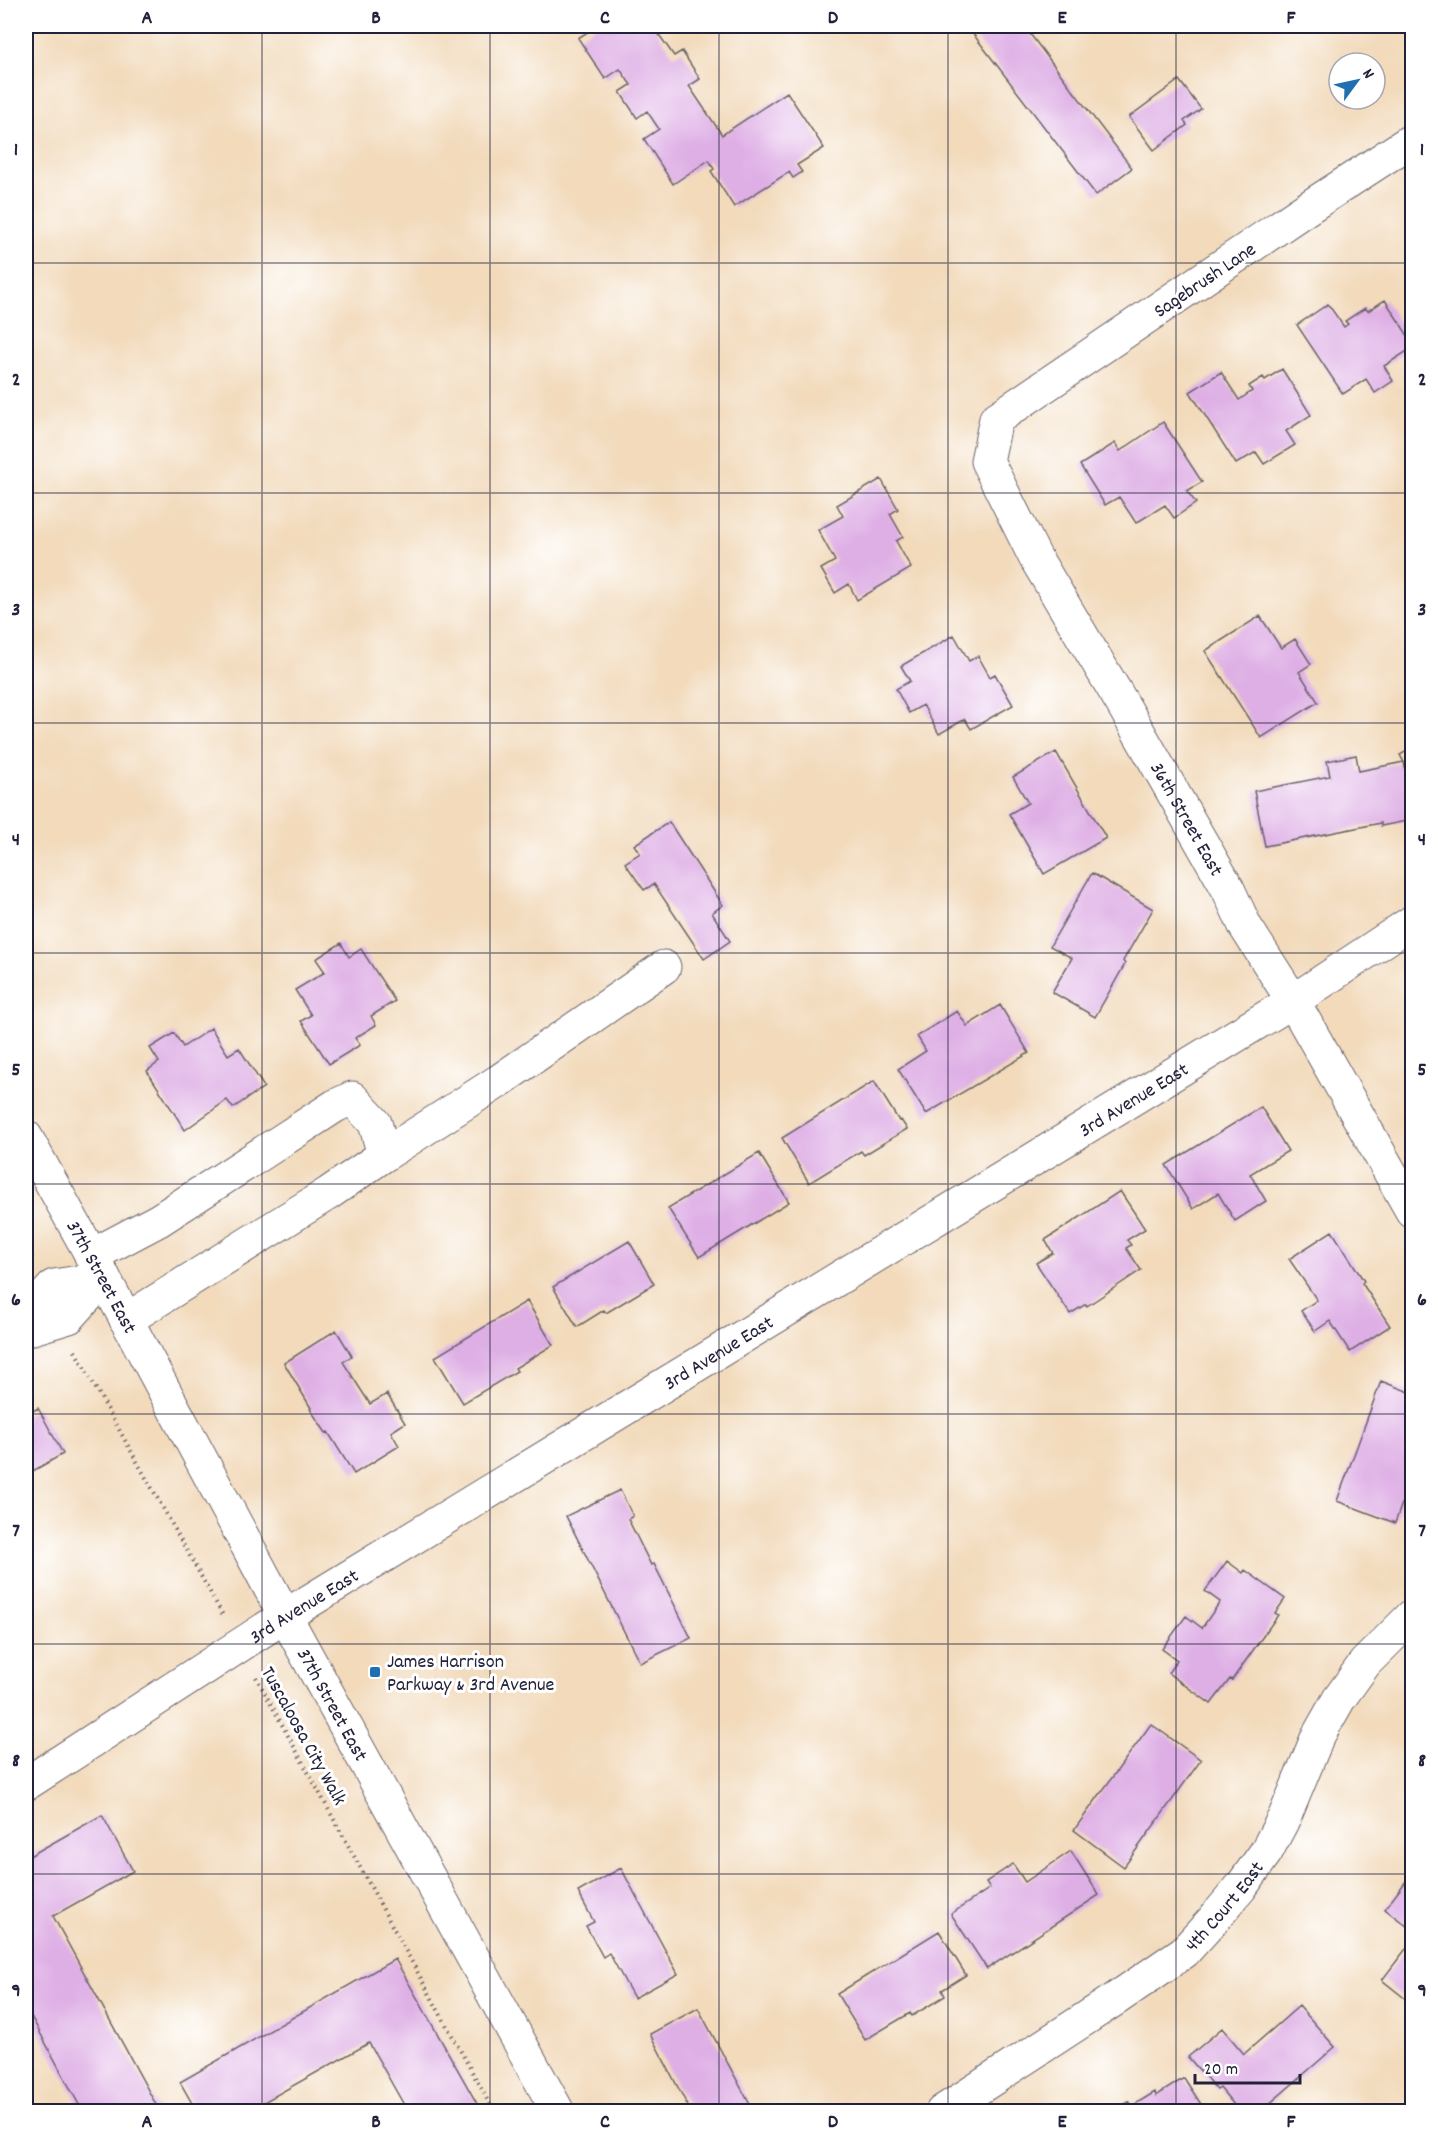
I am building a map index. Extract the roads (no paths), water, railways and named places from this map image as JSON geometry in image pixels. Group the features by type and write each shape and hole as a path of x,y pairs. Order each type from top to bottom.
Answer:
{"street":[{"name":"Sagebrush Lane","path":"996,419 1306,209 1413,140"},
{"name":"36th Street East","path":"996,419 987,461 1035,557 1228,889 1245,926 1293,1001 1413,1211"},
{"name":"3rd Avenue East","path":"26,1784 285,1616 1293,1001 1413,922"},
{"path":"126,1320 328,1193 499,1081 664,967"},
{"path":"54,1305 69,1317 98,1267 159,1220 335,1106 352,1098 375,1123 384,1155"},
{"name":"37th Street East","path":"26,1137 285,1616 558,2112"},
{"path":"26,1317 54,1305"},
{"path":"26,1330 54,1305"},
{"name":"4th Court East","path":"942,2112 1184,1952 1241,1887 1266,1852 1286,1816 1318,1736 1339,1699 1365,1663 1413,1616"}],"place":[{"name":"James Harrison Parkway & 3rd Avenue","path":"375,1672"}]}
